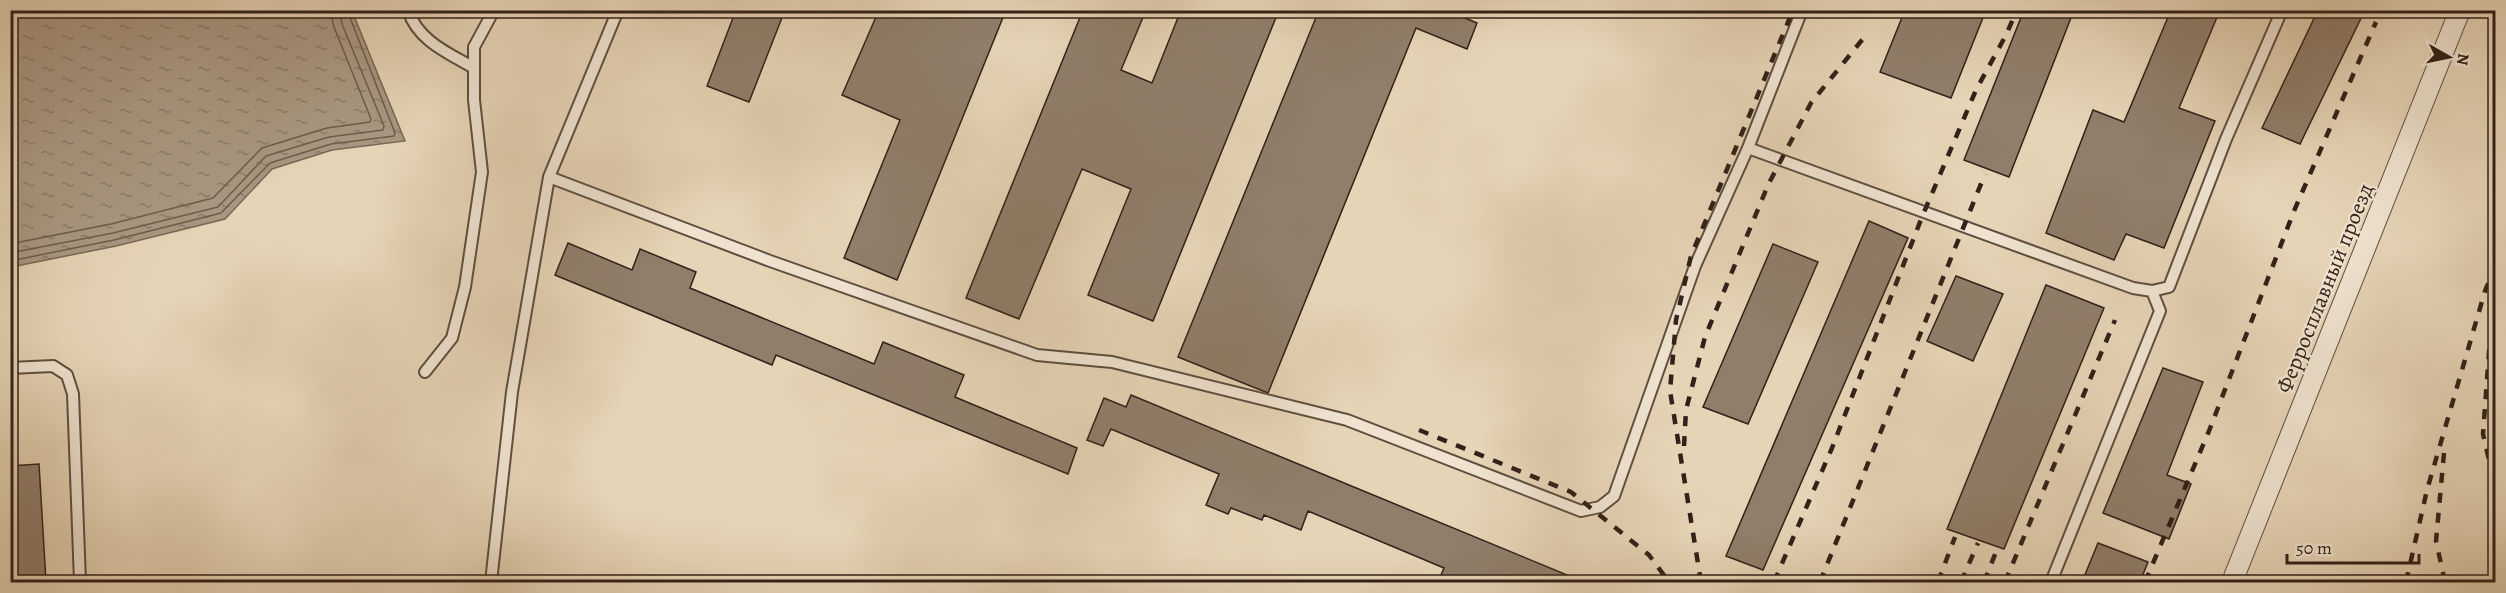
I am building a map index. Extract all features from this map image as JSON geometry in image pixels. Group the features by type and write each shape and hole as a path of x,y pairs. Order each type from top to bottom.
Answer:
{"street":[{"name":"Ферросплавный проезд","path":"2232,582 2460,10"}],"lane":[{"path":"408,10 412,23 430,42 474,68"},
{"path":"425,372 452,338 465,287 482,172 474,100 474,47 494,10"},
{"path":"491,582 512,392 549,177 618,10"},
{"path":"549,177 770,261 1037,355 1112,362 1347,420 1581,511 1600,507 1614,496 1695,266 1748,148 1802,10"},
{"path":"1748,148 2133,288 2152,291 2169,287 2226,139 2282,10"},
{"path":"2051,582 2160,311 2152,291"},
{"path":"10,368 53,366 67,375 73,394 80,582"}],"water":[{"path":"11,10 352,11 405,141 332,150 272,169 225,219 116,246 11,267"}],"building":[{"path":"736,10 785,10 749,102 707,86"},
{"path":"879,10 1006,10 897,280 844,258 900,120 842,95"},
{"path":"1083,10 1146,10 1121,70 1152,83 1181,10 1279,10 1153,321 1088,295 1131,189 1082,169 1019,319 966,298"},
{"path":"1319,10 1446,10 1477,23 1467,49 1416,28 1268,393 1178,357"},
{"path":"1905,10 1986,10 1951,98 1880,72"},
{"path":"2024,10 2074,10 2009,177 1964,160"},
{"path":"2171,10 2220,10 2179,108 2215,121 2164,248 2126,234 2114,260 2046,233 2093,110 2124,122"},
{"path":"2318,10 2365,10 2300,144 2262,128"},
{"path":"1869,221 1908,238 1763,570 1726,556"},
{"path":"568,243 632,270 640,249 696,272 690,288 874,364 883,342 964,375 955,397 1077,448 1068,474 776,355 772,365 555,275"},
{"path":"1773,244 1818,262 1748,424 1703,407"},
{"path":"1956,276 2003,294 1973,361 1927,341"},
{"path":"2046,285 2104,308 2004,549 1947,529"},
{"path":"2163,368 2203,382 2167,475 2191,484 2169,539 2103,513"},
{"path":"1131,395 1584,582 1438,582 1444,568 1308,511 1301,530 1264,515 1262,520 1231,508 1228,514 1206,505 1219,474 1111,429 1103,446 1087,440 1104,398 1126,407"},
{"path":"39,464 46,582 10,582 10,466"},
{"path":"2098,543 2148,562 2140,582 2082,582"}],"railway":[{"path":"1701,582 1670,391 1676,320 1691,256 1793,10"},
{"path":"1774,582 1832,448 1922,217 1976,90 2017,10"},
{"path":"2145,582 2209,431 2294,211 2376,22"},
{"path":"1684,446 1686,410 1705,337 1768,185 1811,103 1866,35"},
{"path":"1820,582 1985,174"},
{"path":"2406,582 2427,490 2485,291 2496,264"},
{"path":"2496,310 2490,339 2483,434 2496,490"},
{"path":"2005,582 2115,320"},
{"path":"1419,430 1571,492 1649,555 1669,582"},
{"path":"2444,453 2436,541 2445,582"},
{"path":"1938,582 1955,537"},
{"path":"1961,582 1978,543"},
{"path":"1984,582 1996,552"}]}
